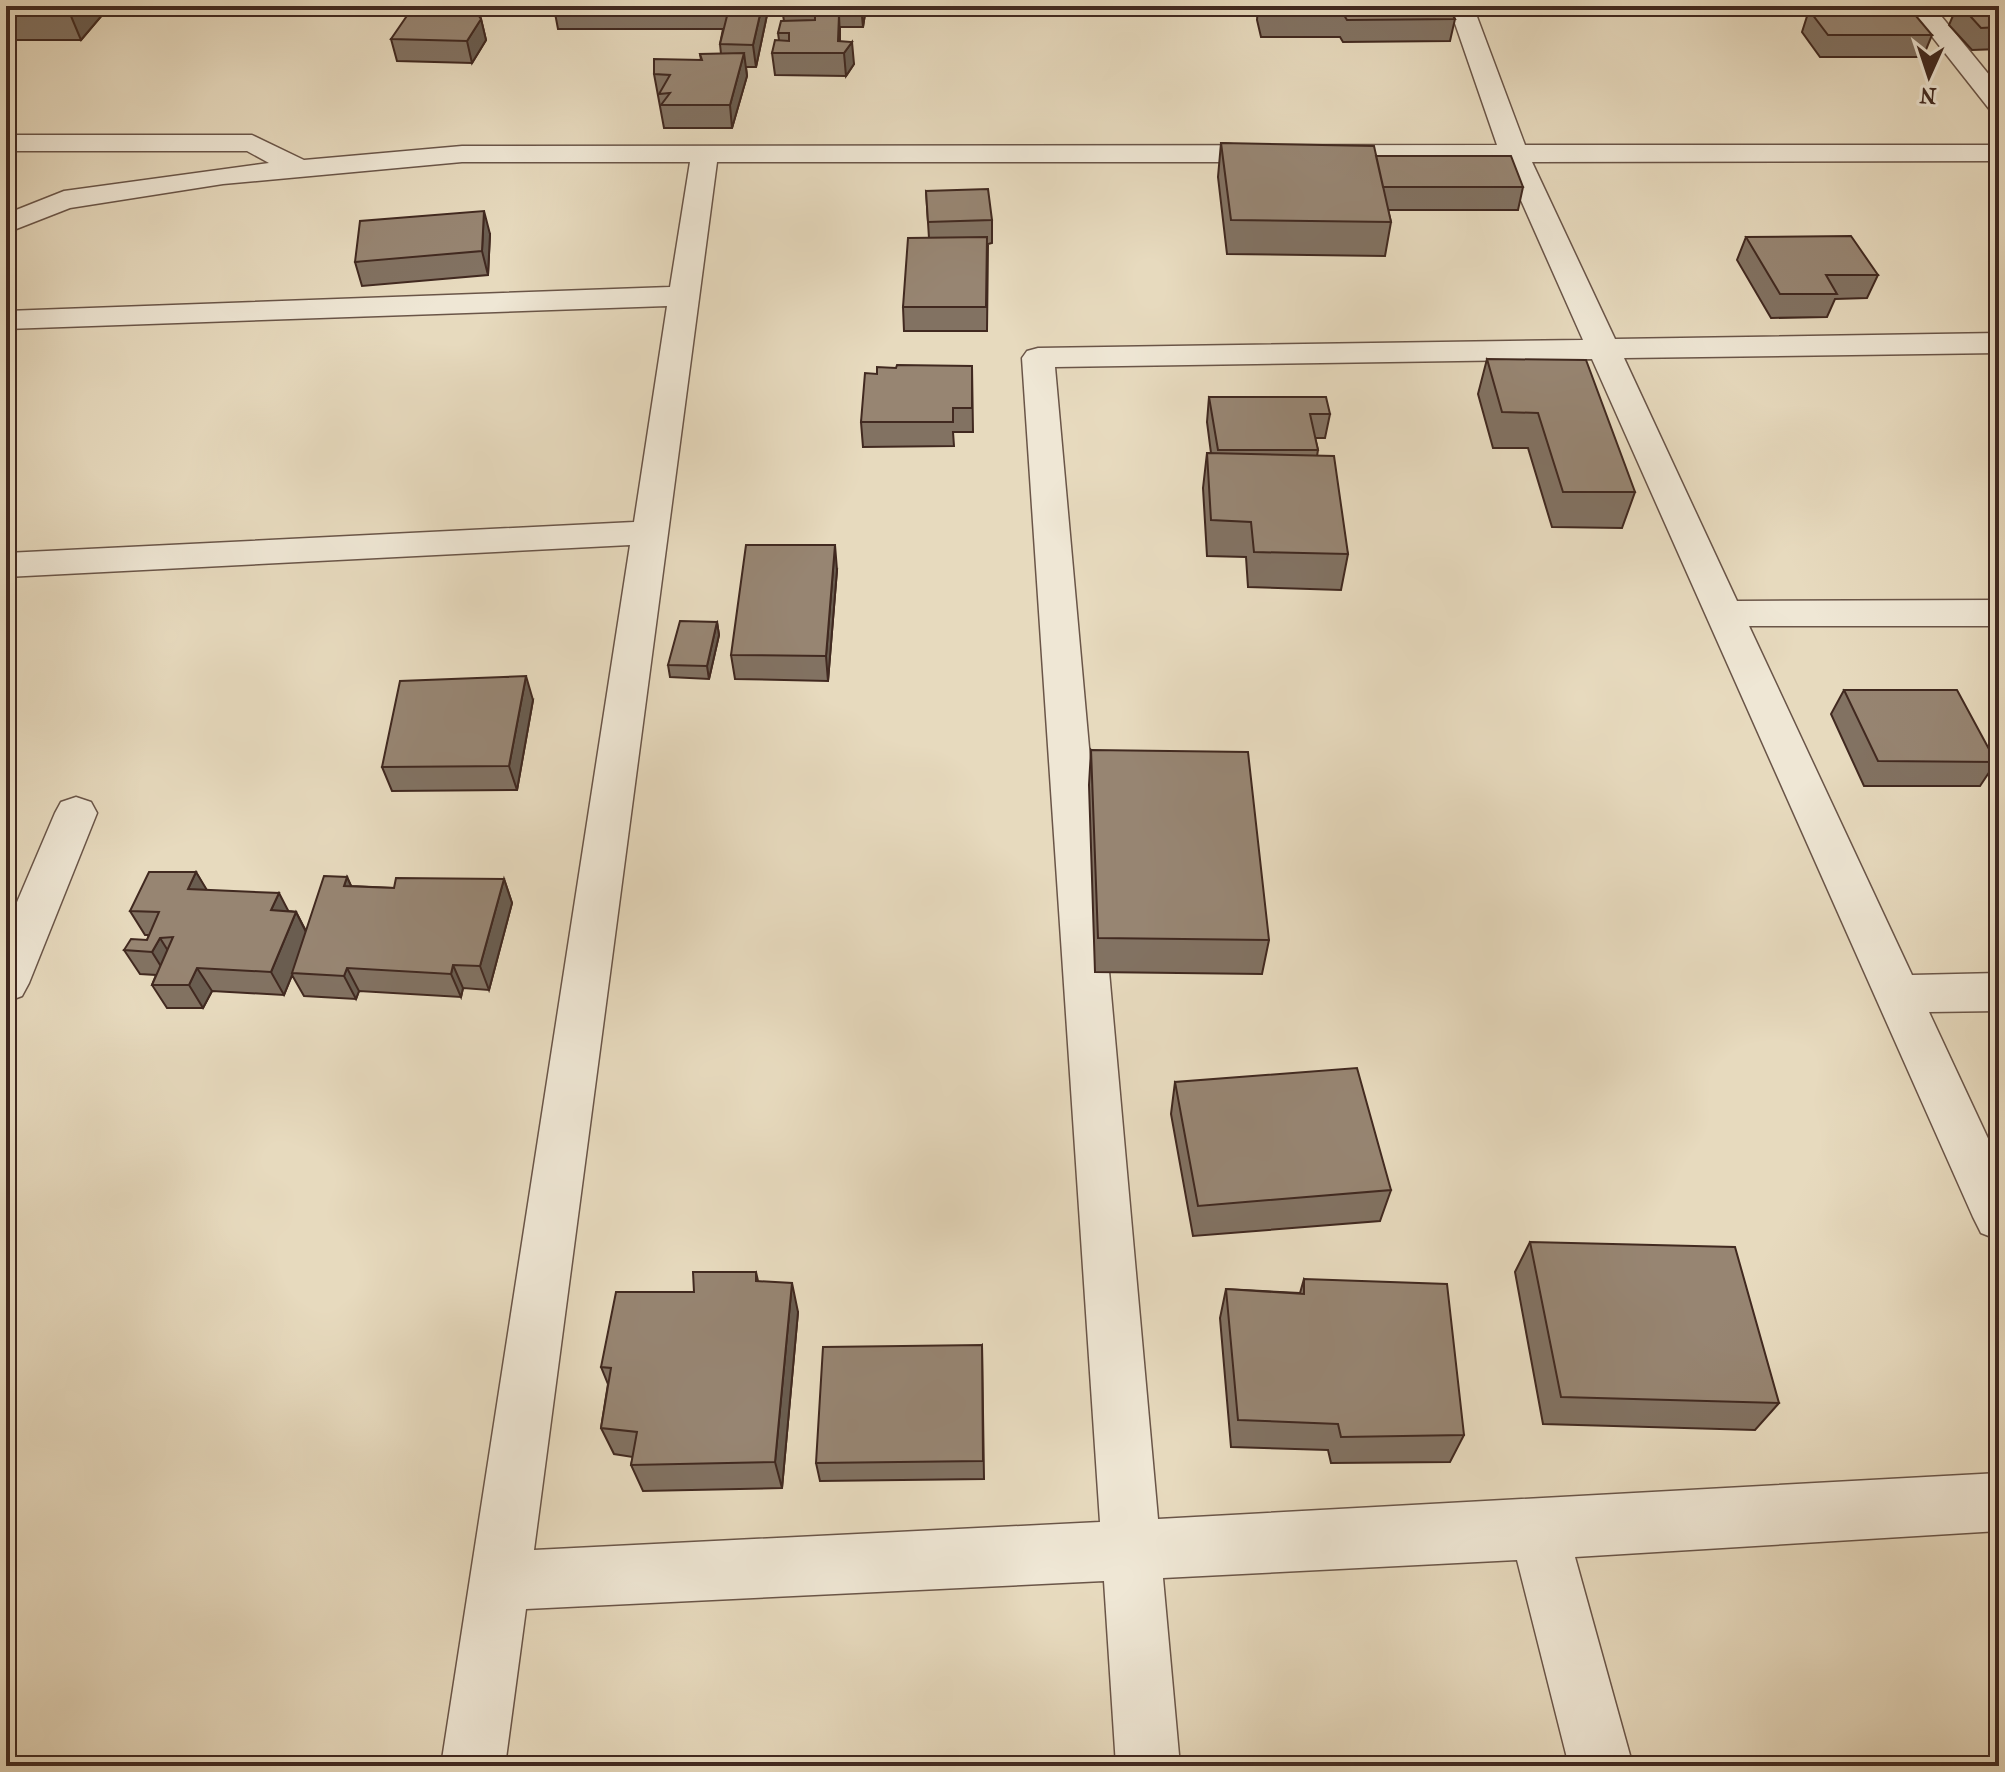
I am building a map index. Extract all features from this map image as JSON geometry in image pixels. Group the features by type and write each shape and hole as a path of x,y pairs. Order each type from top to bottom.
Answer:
{"street":[{"path":"1461,6 1514,153 1999,1217"},
{"path":"1920,6 1999,104"},
{"path":"6,143 252,143 300,169"},
{"path":"473,1766 705,152"},
{"path":"6,224 64,200 223,176 462,154 1999,153"},
{"path":"6,320 683,296"},
{"path":"1148,1766 1038,358 1999,343"},
{"path":"6,565 650,533"},
{"path":"1724,614 1999,613"},
{"path":"6,983 21,913 76,813"},
{"path":"1897,994 1999,992"},
{"path":"498,1581 1538,1530 1999,1502"},
{"path":"1538,1530 1601,1766"}],"building":[{"path":"6,6 71,6 68,9 6,9"},
{"path":"555,6 762,6 753,45 720,44 729,8"},
{"path":"785,6 864,6 862,16 815,16 783,15"},
{"path":"1261,6 1447,6 1455,19 1347,20 1344,15 1263,15"},
{"path":"1961,6 1999,6 1999,27 1981,28"},
{"path":"413,7 474,9 481,19 467,41 391,39"},
{"path":"1809,10 1911,10 1932,35 1828,35"},
{"path":"815,14 839,15 838,41 852,42 844,53 772,53 775,40 789,41 789,33 778,33 781,21 815,20"},
{"path":"744,53 730,105 661,105 670,93 659,94 670,75 654,74 654,59 702,60 700,54"},
{"path":"1221,143 1374,146 1391,222 1231,220"},
{"path":"1376,156 1511,156 1523,187 1383,187"},
{"path":"988,189 992,220 928,222 926,191"},
{"path":"484,211 482,251 355,262 360,221"},
{"path":"1851,236 1878,275 1826,275 1837,294 1780,294 1746,237"},
{"path":"987,237 986,307 903,307 908,238"},
{"path":"1487,359 1586,360 1635,492 1563,492 1538,413 1502,412"},
{"path":"897,365 972,366 972,408 953,408 953,422 861,422 865,373 877,374 877,367 896,368"},
{"path":"1209,397 1326,397 1330,414 1310,414 1318,450 1218,450"},
{"path":"1207,453 1334,456 1348,554 1254,552 1251,522 1211,520"},
{"path":"746,545 835,545 826,656 731,655"},
{"path":"680,621 717,622 707,666 668,665"},
{"path":"526,676 509,766 382,767 400,681"},
{"path":"1844,690 1957,690 1996,762 1878,761"},
{"path":"1091,750 1248,752 1269,940 1098,938"},
{"path":"149,872 196,872 188,889 279,893 271,910 296,912 271,972 197,968 189,985 152,985 173,937 160,938 152,952 124,950 131,939 147,940 159,912 130,911"},
{"path":"324,876 347,877 344,886 394,888 396,878 504,879 480,966 453,965 451,974 347,968 344,976 292,973"},
{"path":"1357,1068 1391,1190 1198,1206 1175,1082"},
{"path":"1530,1242 1735,1247 1779,1403 1561,1397"},
{"path":"693,1272 756,1272 756,1281 792,1283 775,1462 631,1465 637,1432 601,1428 611,1368 601,1367 616,1292 694,1292"},
{"path":"1304,1279 1447,1284 1464,1435 1341,1437 1338,1424 1238,1420 1226,1289 1304,1294"},
{"path":"982,1345 983,1461 816,1463 823,1347"}]}
